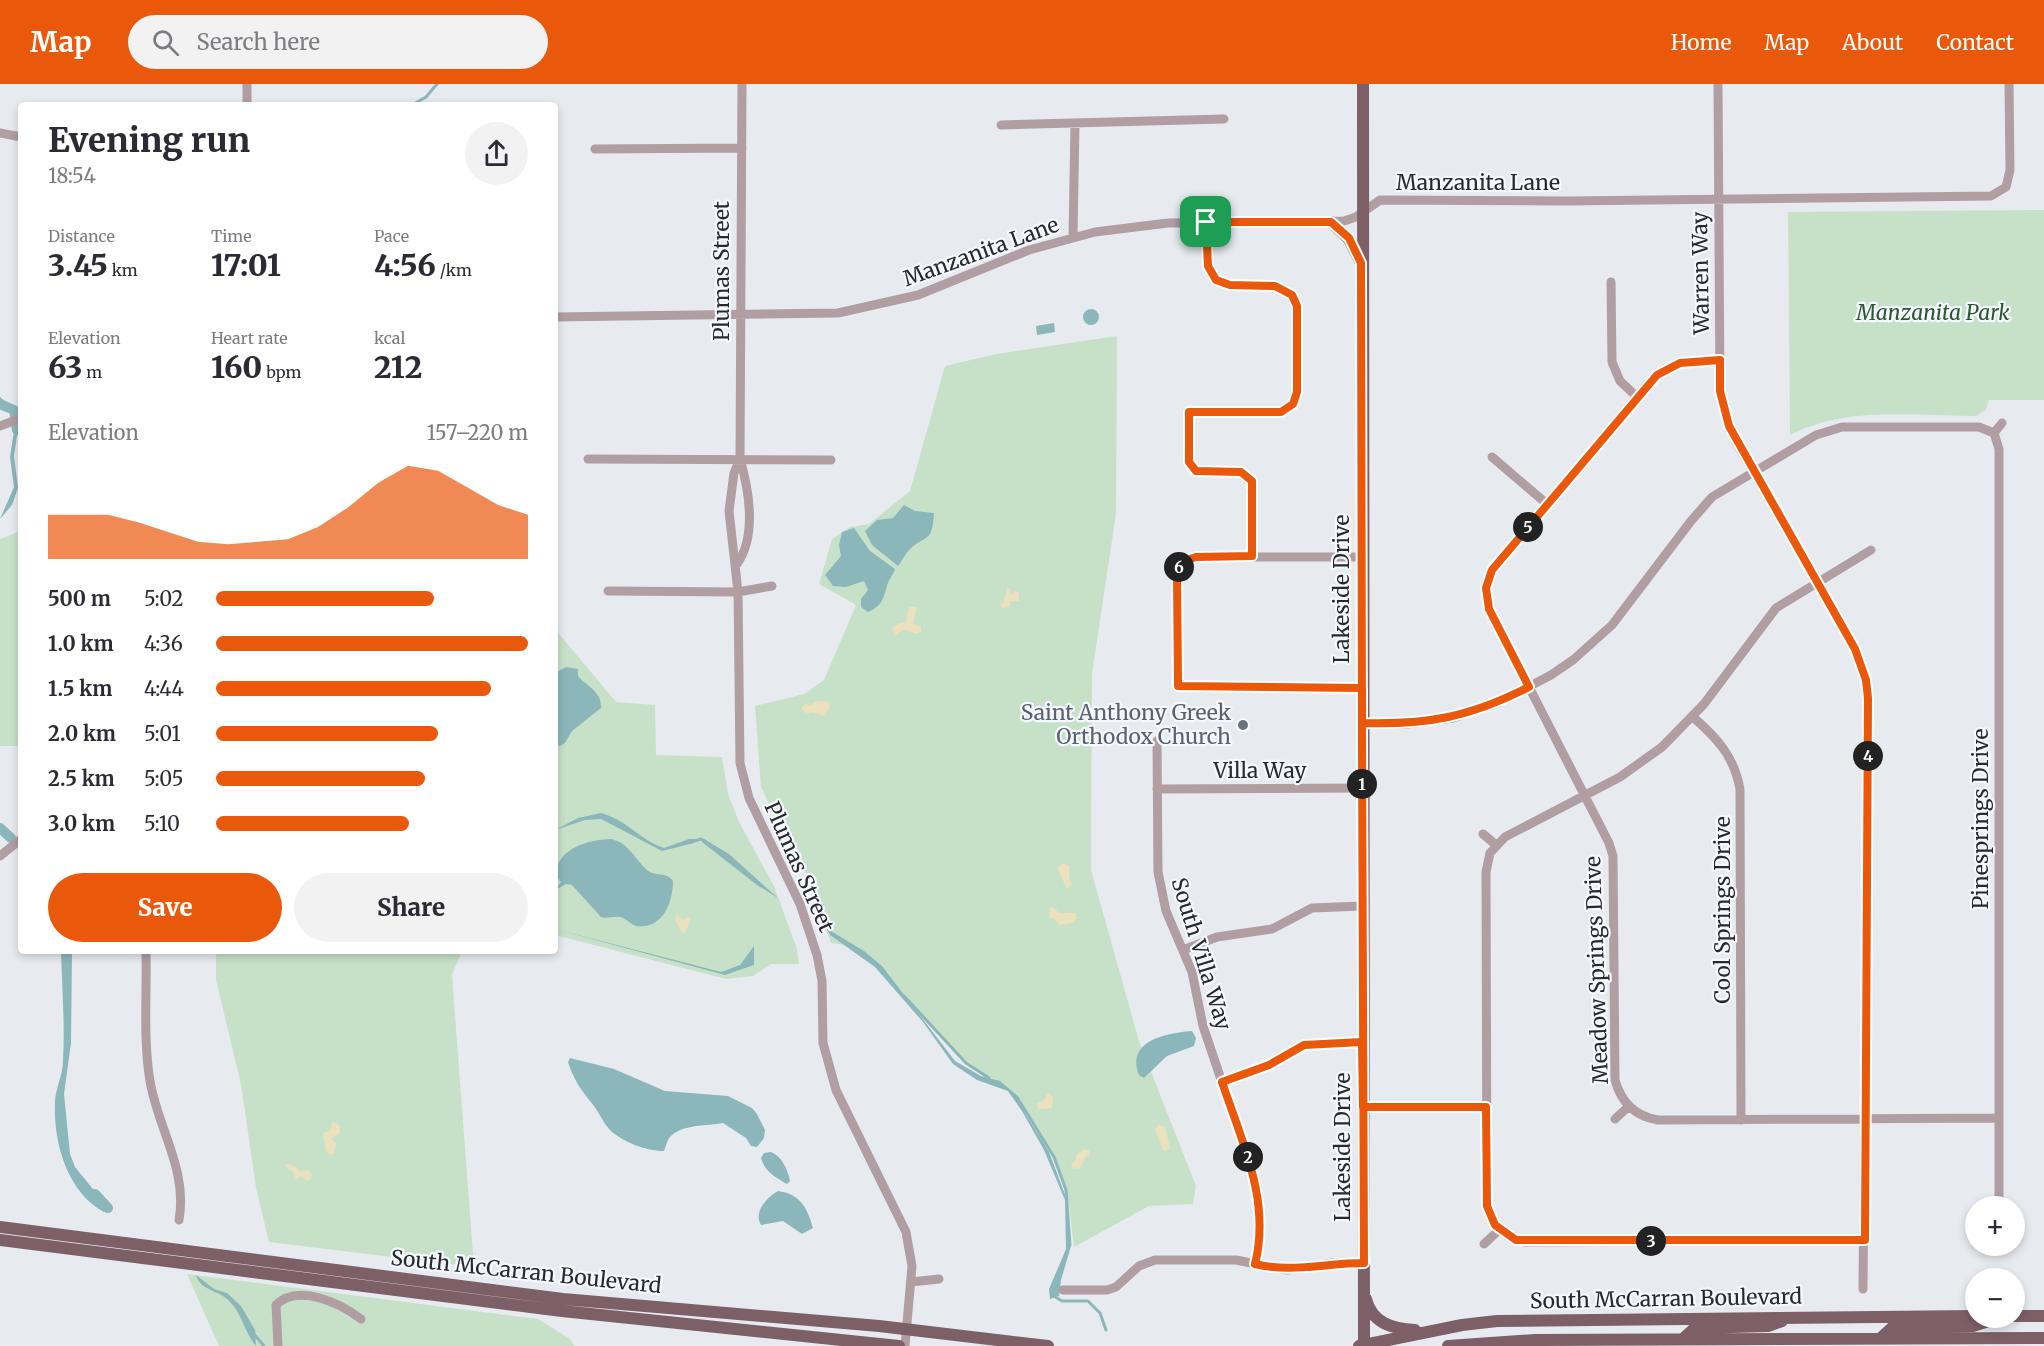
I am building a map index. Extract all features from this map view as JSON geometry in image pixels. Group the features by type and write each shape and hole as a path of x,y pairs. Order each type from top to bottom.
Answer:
{"main road":[{"name":"Lakeside Drive","path":"1362,1346 1364,1292 1361,263 1363,84"},
{"path":"1331,222 1349,238 1361,263"},
{"name":"South McCarran Boulevard","path":"0,1227 563,1299 907,1329 1048,1346"},
{"name":"South McCarran Boulevard","path":"0,1240 561,1311 899,1346"},
{"path":"1364,1292 1371,1313 1384,1324 1393,1327 1433,1330"},
{"name":"South McCarran Boulevard","path":"1362,1346 1462,1325 1539,1319 1965,1316"},
{"path":"2025,1316 2044,1316"},
{"path":"1683,1339 1695,1328 1768,1326 1795,1317"},
{"path":"1881,1338 1893,1327 1965,1326"},
{"name":"South McCarran Boulevard","path":"1448,1346 1507,1341 2044,1338"}],"street":[{"path":"247,84 247,102"},
{"name":"Plumas Street","path":"737,564 744,553 749,515 745,476 740,459 742,84"},
{"name":"Warren Way","path":"1718,84 1720,360 1723,409 1736,442 1855,649 1866,680 1868,698 1866,1119 1863,1289"},
{"name":"Manzanita Lane","path":"558,317 816,315 880,306 918,295 1029,250 1073,237 1146,224 1349,220 1380,200 1718,200 1991,196 2006,187 2010,170 2009,84"},
{"path":"1001,125 1224,119"},
{"path":"1073,237 1075,124"},
{"path":"0,133 18,136"},
{"path":"595,149 742,148"},
{"path":"1206,222 1208,266 1216,280 1230,285 1275,286 1292,295 1297,306 1297,392 1293,404 1276,413 1189,412 1189,462 1196,471 1241,472 1252,481 1252,556"},
{"path":"1611,282 1612,362 1620,381 1637,397"},
{"name":"Meadow Springs Drive","path":"1628,1107 1617,1090 1615,1080 1613,856 1585,795 1489,609 1486,588 1492,570 1652,379 1668,368 1692,360 1720,360"},
{"path":"1362,723 1407,724 1453,718 1498,703 1573,660 1606,631 1630,604 1700,510 1726,487 1816,435 1842,427 1979,428 1994,433 2002,423"},
{"name":"Pinesprings Drive","path":"1994,433 1999,448 1999,1196"},
{"path":"1492,457 1547,504"},
{"path":"588,459 831,460"},
{"name":"Plumas Street","path":"740,459 734,474 729,511 732,551 737,564 738,730 743,781 760,826 800,904 817,955 822,981 823,1043 836,1090 910,1249 911,1282 905,1346"},
{"path":"1865,1240 1526,1242 1507,1236 1499,1230 1487,1206 1486,872 1490,853 1505,837 1643,762 1693,717 1765,620 1790,597 1871,550"},
{"path":"1362,557 1196,557 1181,562 1177,574 1178,686 1362,688"},
{"path":"608,591 738,592 772,586"},
{"name":"Cool Springs Drive","path":"1693,717 1726,749 1738,775 1740,789 1741,1120"},
{"name":"South Villa Way","path":"1157,741 1160,882 1166,911 1192,972 1203,1026 1258,1191 1259,1247 1255,1264"},
{"name":"Villa Way","path":"1157,789 1362,788"},
{"path":"1483,834 1496,844"},
{"path":"0,856 18,841"},
{"path":"1183,950 1217,937 1272,929 1312,908 1362,906"},
{"path":"146,954 150,1081 179,1174 182,1191 179,1220"},
{"path":"1222,1082 1269,1065 1304,1045 1362,1042"},
{"path":"1363,1107 1486,1107"},
{"path":"1615,1119 1628,1107 1637,1113 1658,1120 1999,1118"},
{"path":"1484,1244 1499,1230"},
{"path":"1063,1290 1107,1290 1124,1282 1140,1266 1155,1260 1236,1260 1287,1270 1332,1263 1364,1263"},
{"path":"911,1282 939,1279"},
{"path":"278,1346 276,1305 290,1296 300,1295 329,1301 361,1319"}],"green space":[{"name":"Manzanita Park","path":"2044,210 2044,400 1989,400 1986,410 1976,416 1905,414 1858,416 1812,426 1790,435 1788,212"},
{"path":"1117,336 1116,514 1092,674 1091,870 1139,1041 1196,1186 1193,1204 1149,1206 1074,1247 1069,1205 1054,1155 1027,1115 1000,1082 981,1074 947,1043 874,961 853,946 831,943 807,875 786,839 761,787 755,706 804,694 824,680 856,605 819,584 832,539 850,527 869,524 910,491 945,366 996,354"},
{"path":"18,532 18,746 0,746 0,539"},
{"path":"558,633 616,702 655,705 656,755 722,757 728,794 739,822 774,886 797,949 799,964 771,964 753,976 726,979 558,936"},
{"path":"216,954 461,954 452,975 474,1267 269,1242 256,1188 241,1084 216,980"},
{"path":"187,1274 538,1319 570,1339 574,1346 219,1346"}],"sand":[{"path":"1007,588 1010,589 1011,596 1014,591 1019,593 1019,601 1010,601 1010,606 1002,608 1000,604 1004,601"},
{"path":"909,607 917,607 913,623 921,626 921,632 916,634 905,629 895,636 892,629 899,623 906,623"},
{"path":"827,701 830,706 825,716 812,712 806,713 801,709 805,704 811,705 814,702"},
{"path":"1063,863 1069,866 1069,877 1072,884 1067,889 1057,868"},
{"path":"1052,906 1059,913 1075,913 1077,918 1072,923 1059,925 1055,919 1050,918 1049,909"},
{"path":"677,914 683,920 691,918 685,933 675,920"},
{"path":"1048,1093 1053,1097 1052,1108 1039,1109 1036,1104 1044,1100"},
{"path":"333,1122 340,1126 340,1133 331,1138 337,1145 334,1149 335,1153 331,1155 326,1151 323,1133 330,1131"},
{"path":"1158,1124 1165,1127 1170,1148 1166,1151 1163,1150 1155,1130"},
{"path":"1085,1149 1089,1150 1090,1155 1085,1157 1080,1168 1073,1169 1071,1164 1076,1160 1076,1155"},
{"path":"288,1164 295,1166 299,1171 308,1170 312,1175 311,1179 307,1181 302,1176 295,1179 294,1173 285,1166"}],"water":[{"path":"1091,309 1099,317 1091,325 1083,317"},
{"path":"1054,323 1055,332 1037,335 1036,326"},
{"path":"0,397 13,408 18,429 14,456 18,488 12,505 0,519 14,487 10,457 14,431 9,410 0,404"},
{"path":"904,505 915,511 934,513 930,534 909,550 898,566 872,545 865,531 877,520 893,518"},
{"path":"854,528 870,551 895,569 881,602 868,612 861,607 861,599 868,590 864,581 846,587 833,586 825,575 841,556 839,545 842,532"},
{"path":"566,667 578,669 578,676 593,690 601,702 601,708 572,731 565,743 560,746 558,745 558,671"},
{"path":"601,813 610,816 664,848 689,839 694,839 694,843 662,851 601,819 585,820 558,829 578,818"},
{"path":"611,839 617,841 627,847 647,870 667,876 673,881 668,906 653,924 636,926 620,917 601,917 572,885 566,884 558,888 561,882 558,878 558,865 562,858 576,847 593,841"},
{"path":"704,839 729,854 778,898 757,885 702,842"},
{"path":"826,928 864,951 882,966 955,1061 981,1076 1000,1081 1019,1097 1025,1113 1049,1152 1067,1200 1071,1246 1059,1296 1050,1299 1049,1289 1066,1249 1065,1200 1044,1150 1022,1111 1008,1091 977,1080 953,1064 923,1022 875,967 830,935"},
{"path":"558,930 721,972 740,965 754,946 754,965 725,975"},
{"path":"61,954 72,954 71,1043 64,1094 70,1154 75,1167 105,1204 107,1209 104,1212 80,1192 60,1149 55,1101 63,1066"},
{"path":"1192,1031 1196,1038 1194,1046 1167,1056 1144,1078 1139,1075 1136,1063 1143,1046 1161,1037"},
{"path":"570,1058 614,1069 665,1091 728,1096 752,1108 765,1130 764,1138 757,1147 751,1146 746,1138 723,1123 681,1130 670,1137 664,1151 635,1145 614,1134 607,1126 576,1080 568,1062"},
{"path":"771,1152 781,1160 786,1168 790,1181 787,1184 771,1174 763,1163 761,1158 764,1153"},
{"path":"778,1191 797,1198 805,1208 813,1228 802,1234 783,1221 761,1225 759,1215 762,1205"},
{"path":"196,1275 214,1289 227,1293 241,1306 255,1330 256,1346 232,1304 223,1296 201,1284"}],"waterway":[{"path":"417,102 426,97 437,84"},
{"path":"0,404 14,410 17,430"},
{"path":"0,828 11,838"},
{"path":"691,842 701,839 705,841"},
{"path":"904,996 966,1063 989,1078"},
{"path":"1020,1102 1054,1157 1066,1190 1070,1245"},
{"path":"95,1194 108,1208"},
{"path":"1052,1295 1062,1301 1088,1301 1100,1313 1106,1330"},
{"path":"253,1333 264,1346"}],"place":[{"name":"Saint Anthony Greek Orthodox Church","path":"1243,725"}],"route":[{"path":"1206,222 1208,266 1216,280 1230,285 1275,286 1292,295 1297,306 1297,392 1293,404 1276,413 1189,412 1189,462 1196,471 1241,472 1252,481 1252,556 1196,557 1181,562 1177,574 1178,686 1362,688 1362,723 1407,724 1453,718 1476,712 1529,687 1489,609 1486,588 1492,570 1648,383 1668,368 1680,363 1692,360 1720,360 1720,391 1723,409 1736,442 1855,649 1866,680 1868,698 1865,1240 1526,1242 1516,1240 1499,1230 1487,1206 1486,1107 1363,1107 1362,1042 1316,1042 1293,1049 1259,1070 1222,1082 1256,1183 1259,1199 1259,1247 1255,1264 1287,1270 1332,1263 1364,1263 1362,1042 1362,723 1362,688 1362,557 1361,263 1349,238 1331,222 1206,222"}]}
